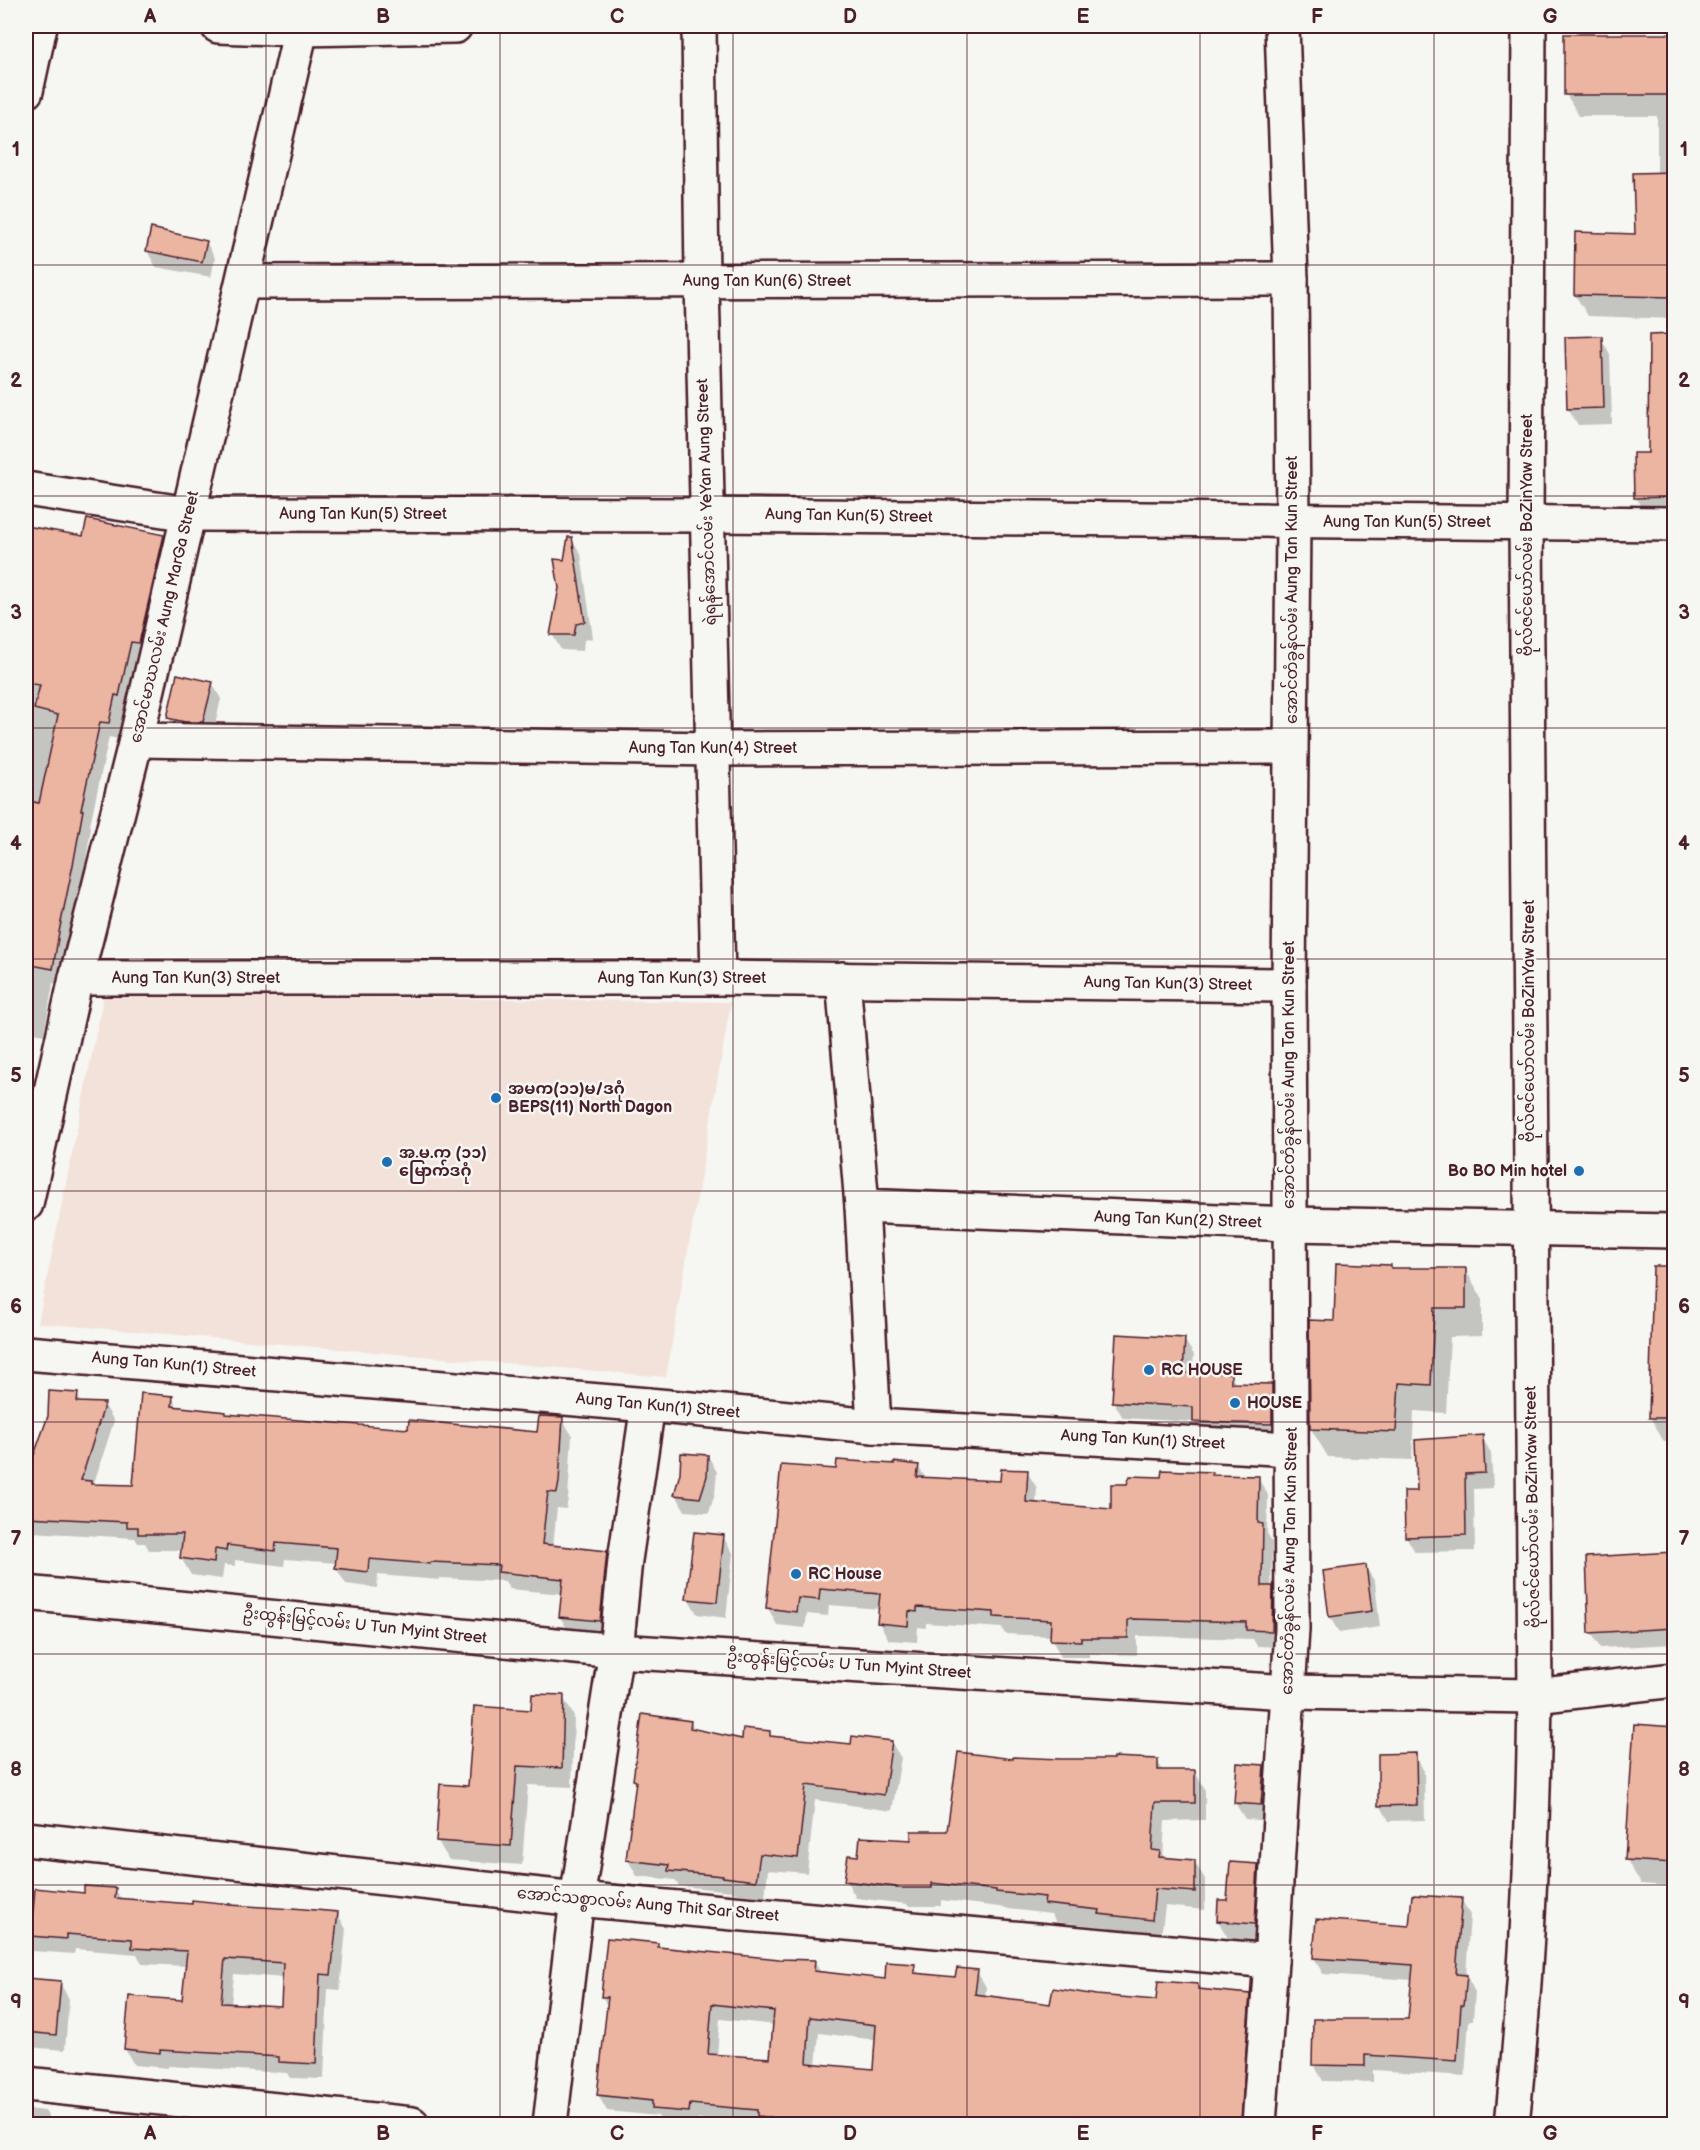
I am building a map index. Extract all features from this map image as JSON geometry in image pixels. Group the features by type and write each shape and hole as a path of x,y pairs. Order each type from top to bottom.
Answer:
{"street":[{"path":"26,91 40,26"},
{"path":"218,26 301,29 455,26"},
{"name":"ရဲရန်အောင်လမ်း YeYan Aung Street","path":"699,26 702,282 718,978"},
{"name":"အောင်တံခွန်လမ်း Aung Tan Kun Street","path":"1259,2124 1292,1629 1289,985 1293,521 1291,279 1282,26"},
{"name":"ဗိုလ်ဇင်ယော်လမ်း BoZinYaw Street","path":"1512,2124 1522,2023 1527,1930 1533,1814 1535,1696 1526,522 1529,26"},
{"name":"အောင်မာဃလမ်း Aung MarGa Street","path":"26,1204 29,1168 136,740 301,29"},
{"name":"Aung Tan Kun(6) Street","path":"243,282 1291,279"},
{"name":"Aung Tan Kun(5) Street","path":"26,489 189,514 708,514 1674,524"},
{"name":"Aung Tan Kun(4) Street","path":"136,740 714,749 1290,747"},
{"name":"Aung Tan Kun(3) Street","path":"76,978 718,978 1289,985"},
{"path":"843,979 862,1206 874,1426"},
{"name":"Aung Tan Kun(2) Street","path":"862,1206 1289,1224 1674,1231"},
{"name":"Aung Tan Kun(1) Street","path":"26,1353 874,1426 1291,1449"},
{"path":"550,2124 578,1899 616,1651 626,1560 648,1405"},
{"name":"ဦးထွန်းမြင့်လမ်း U Tun Myint Street","path":"26,1593 616,1651 1289,1692 1535,1696 1674,1680"},
{"name":"အောင်သစ္စာလမ်း Aung Thit Sar Street","path":"26,1839 578,1899 1271,1961"},
{"path":"26,2084 412,2124"}],"shaded area":[{"name":"အ.မ.က (၁၁) မြောက်ဒဂုံ","path":"104,994 731,1002 666,1377 38,1323"}],"building":[{"path":"1564,34 1674,34 1674,95 1564,95"},
{"path":"1674,172 1672,297 1574,295 1575,232 1635,234 1633,173"},
{"path":"151,228 207,241 202,262 146,251"},
{"path":"1674,334 1674,497 1634,498 1633,453 1648,453 1649,335"},
{"path":"1602,336 1604,408 1567,409 1565,337"},
{"path":"87,519 164,535 139,643 131,642 119,696 115,695 109,723 100,722 81,810 83,810 53,969 26,964 26,823 29,801 39,803 58,715 34,709 40,685 26,683 26,526 83,536"},
{"path":"568,537 572,537 585,622 576,624 574,635 550,635 559,588 554,559 564,560"},
{"path":"177,674 213,682 203,722 185,722 167,718"},
{"path":"1336,1263 1391,1265 1391,1268 1466,1268 1466,1308 1434,1308 1431,1385 1399,1383 1396,1432 1310,1429 1309,1320 1334,1321"},
{"path":"1653,1266 1674,1266 1674,1418 1649,1418"},
{"path":"1116,1334 1185,1338 1183,1373 1231,1373 1231,1383 1272,1384 1272,1424 1193,1422 1193,1407 1112,1402"},
{"path":"49,1391 78,1393 77,1402 105,1403 81,1480 91,1481 91,1484 133,1485 141,1393 173,1396 172,1406 226,1412 226,1414 408,1429 409,1420 537,1432 539,1416 563,1417 559,1482 557,1493 548,1492 542,1544 607,1551 600,1621 559,1617 563,1579 498,1572 499,1565 431,1562 430,1564 369,1559 368,1572 335,1568 337,1548 276,1543 275,1551 227,1545 226,1551 215,1549 214,1563 180,1558 183,1534 138,1534 138,1527 127,1527 127,1522 26,1517 26,1465 30,1466 48,1416"},
{"path":"1483,1435 1485,1473 1465,1474 1466,1535 1405,1537 1404,1491 1417,1491 1415,1440"},
{"path":"681,1453 708,1455 707,1476 700,1498 674,1495 680,1473"},
{"path":"837,1460 919,1465 917,1477 1000,1481 1001,1469 1028,1470 1026,1502 1111,1509 1111,1484 1127,1484 1130,1476 1161,1477 1162,1470 1212,1472 1212,1475 1259,1476 1258,1523 1263,1524 1262,1586 1273,1586 1272,1631 1246,1630 1246,1622 1132,1619 1128,1620 1128,1638 1050,1640 1051,1620 994,1617 994,1612 917,1607 917,1612 909,1611 908,1626 877,1623 880,1594 820,1589 819,1600 798,1598 796,1612 766,1608 781,1465 836,1469"},
{"path":"694,1532 724,1535 717,1602 686,1599"},
{"path":"1674,1552 1674,1628 1589,1633 1586,1557"},
{"path":"1366,1565 1372,1611 1329,1617 1323,1571"},
{"path":"532,1694 564,1695 562,1768 517,1766 511,1846 436,1841 440,1784 468,1786 474,1706 531,1710"},
{"path":"642,1714 691,1721 690,1728 742,1739 743,1728 770,1731 770,1736 851,1744 852,1736 892,1741 884,1795 806,1785 798,1858 760,1854 756,1881 668,1871 669,1865 626,1860"},
{"path":"1634,1724 1674,1727 1674,1863 1625,1860"},
{"path":"958,1752 1013,1759 1013,1757 1113,1759 1113,1757 1158,1759 1158,1770 1195,1770 1195,1803 1155,1803 1152,1850 1160,1851 1159,1857 1195,1860 1195,1892 1155,1889 1152,1920 1099,1914 1100,1910 1044,1904 1045,1897 996,1892 996,1890 932,1883 932,1888 896,1888 844,1881 848,1855 858,1856 860,1837 911,1840 911,1831 947,1831"},
{"path":"1416,1753 1417,1805 1378,1806 1378,1754"},
{"path":"1237,1763 1264,1765 1261,1805 1234,1803"},
{"path":"1230,1862 1258,1864 1255,1924 1217,1921 1218,1900 1227,1900"},
{"path":"84,1886 116,1888 115,1898 192,1904 192,1900 230,1905 338,1912 331,1975 320,1974 316,2064 279,2062 279,2057 160,2050 160,2053 124,2049 129,1996 182,2000 187,1951 132,1948 132,1939 66,1934 66,1939 31,1936 35,1888 84,1893","holes":["225,1959 283,1963 281,2006 221,2003"]},
{"path":"1412,1895 1462,1898 1456,1974 1467,1975 1464,2005 1461,2005 1457,2061 1365,2055 1365,2066 1312,2065 1313,2019 1408,2019 1413,1965 1313,1958 1316,1919 1409,1926"},
{"path":"607,1938 658,1943 658,1947 779,1959 815,1960 814,1971 885,1979 886,1962 915,1964 914,1973 955,1977 957,1968 978,1970 975,1994 1050,2004 1053,1988 1096,1995 1156,2000 1158,1981 1198,1984 1198,1989 1250,1994 1241,2124 811,2124 811,2121 757,2116 757,2110 690,2104 689,2112 652,2109 652,2101 597,2095 608,1997 601,1997","holes":["712,2004 774,2011 770,2058 708,2054","810,2017 876,2025 873,2069 807,2063"]},
{"path":"26,1978 61,1981 56,2035 26,2032"}],"place":[{"name":"အမက(၁၁)မ/ဒဂုံ BEPS(11) North Dagon","path":"496,1098"},
{"name":"အ.မ.က (၁၁) မြောက်ဒဂုံ","path":"387,1162"},
{"name":"Bo BO Min hotel","path":"1579,1171"},
{"name":"RC HOUSE","path":"1149,1370"},
{"name":"HOUSE","path":"1235,1403"},
{"name":"RC House","path":"796,1574"}]}
